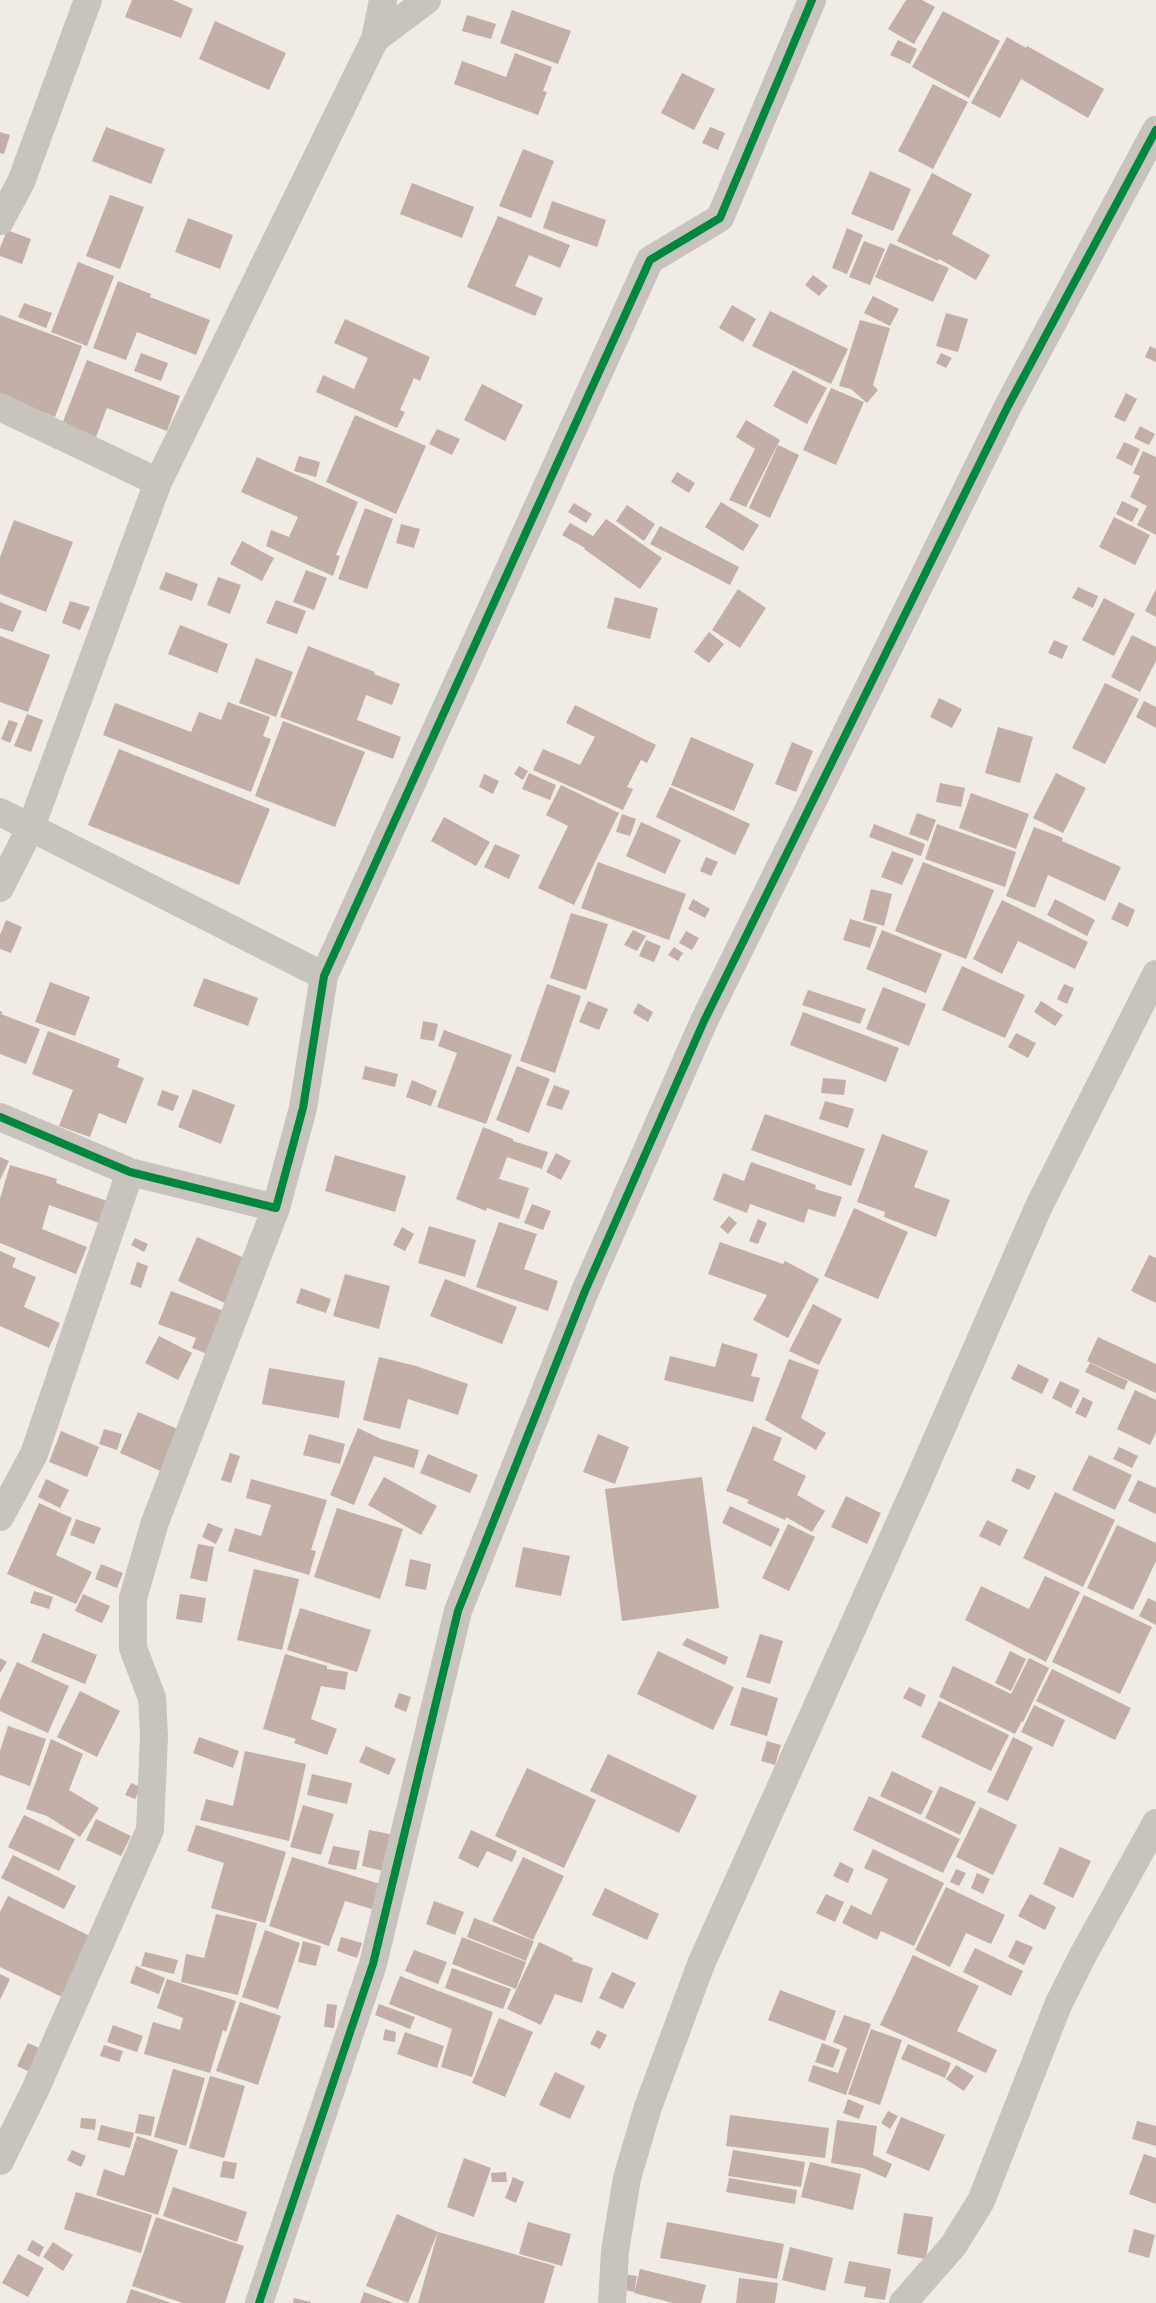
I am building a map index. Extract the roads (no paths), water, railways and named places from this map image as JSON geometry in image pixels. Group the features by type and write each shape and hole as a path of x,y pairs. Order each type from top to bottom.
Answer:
{"street":[{"path":"0,220 21,182 88,0"},
{"path":"0,888 31,827 158,482 375,39 383,0"},
{"path":"375,39 427,0"},
{"path":"0,2161 35,2090 150,1830 154,1736 152,1698 133,1648 133,1598 155,1522 276,1208 303,1108 324,976 650,260 720,218 812,0"},
{"path":"258,2303 373,1964 458,1611 585,1291 704,1021 1008,406 1156,130"},
{"path":"0,408 158,482"},
{"path":"0,812 324,976"},
{"path":"612,2303 615,2251 627,2178 648,2107 701,1964 911,1498 1039,1206 1156,974"},
{"path":"0,1116 130,1172 276,1208"},
{"path":"0,1516 34,1454 130,1172"},
{"path":"903,2303 953,2246 981,2201 1058,2005 1083,1955 1156,1823"}]}
